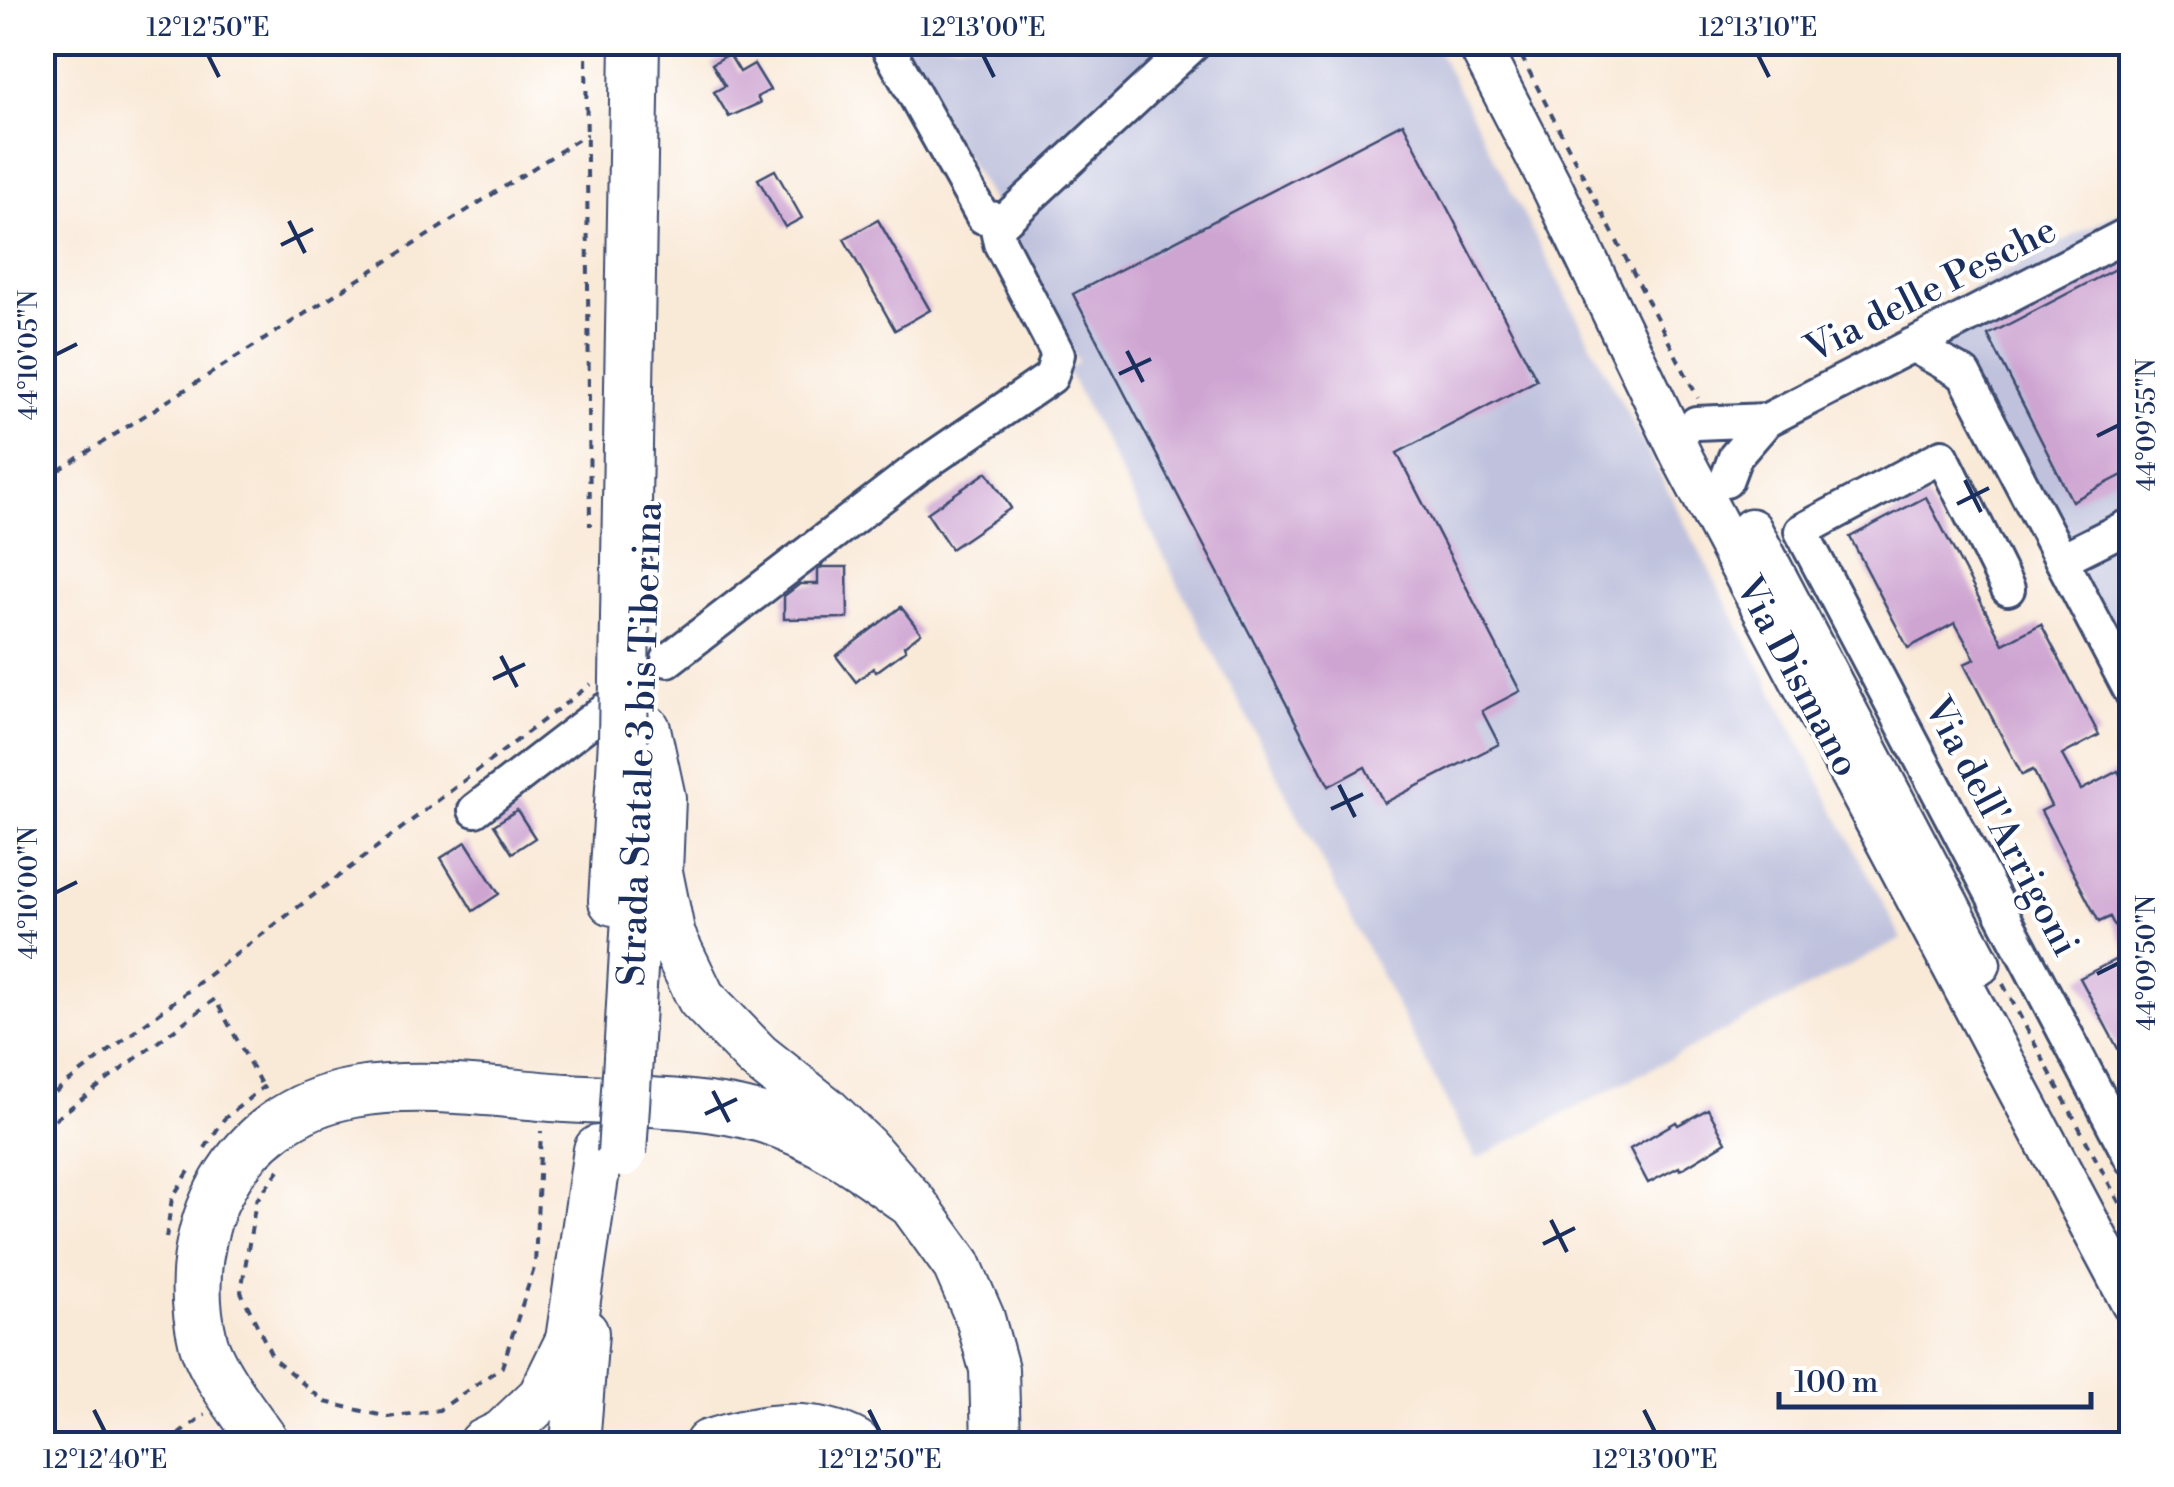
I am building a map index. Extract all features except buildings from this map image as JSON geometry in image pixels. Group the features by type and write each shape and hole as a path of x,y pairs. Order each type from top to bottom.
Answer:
{"highway":[{"name":"Strada Statale 3 bis Tiberina","path":"635,42 637,613"},
{"name":"Strada Statale 3 bis Tiberina","path":"596,1444 616,1058 625,726 637,613 659,42"},
{"path":"625,726 661,798 658,872 671,936 701,998 757,1056 826,1110 913,1204 957,1265 980,1318 994,1369 996,1444"},
{"path":"266,1444 204,1345 194,1284 202,1229 225,1178 260,1138 273,1105 303,1110 351,1093 410,1088 703,1107 761,1118 807,1136 855,1161 913,1204"},
{"name":"Strada Statale 3 bis Tiberina","path":"575,1444 610,1151"},
{"path":"483,1444 504,1434 542,1397 570,1340 610,1151"},
{"path":"235,1400 288,1444"},
{"path":"709,1444 751,1430 806,1429 856,1444"}],"main road":[{"name":"Via Dismano","path":"1477,42 1553,189 1684,462 2132,1250"},
{"name":"Via Dismano","path":"1501,42 1726,481 2132,1304"}],"street":[{"path":"885,42 983,217 1005,220 1196,42"},
{"path":"668,660 917,469 1051,377 1058,354 1000,243 995,218"},
{"name":"Via delle Pesche","path":"1696,423 1766,420 2132,232"},
{"path":"1912,346 1964,374 2132,694"},
{"name":"Via delle Pesche","path":"1726,481 1736,458 1766,420"},
{"name":"Via dell'Arrigoni","path":"2008,588 1942,456 1800,531 2132,1160"},
{"path":"2062,559 2132,524"},
{"path":"476,810 625,726"},
{"path":"1910,860 1959,832"}],"path":[{"path":"586,42 590,532"},
{"path":"45,479 587,134"},
{"path":"42,1102 598,678 625,726"},
{"path":"42,1129 215,999 273,1105 293,1151 256,1201 241,1292 273,1358 325,1402 388,1417 440,1410 502,1367 535,1266 541,1128"}],"shaded area":[{"path":"897,43 1434,43 1902,939 1476,1159 1067,370 1078,362 1009,229"},
{"path":"2131,206 2131,704 1926,313"}]}
